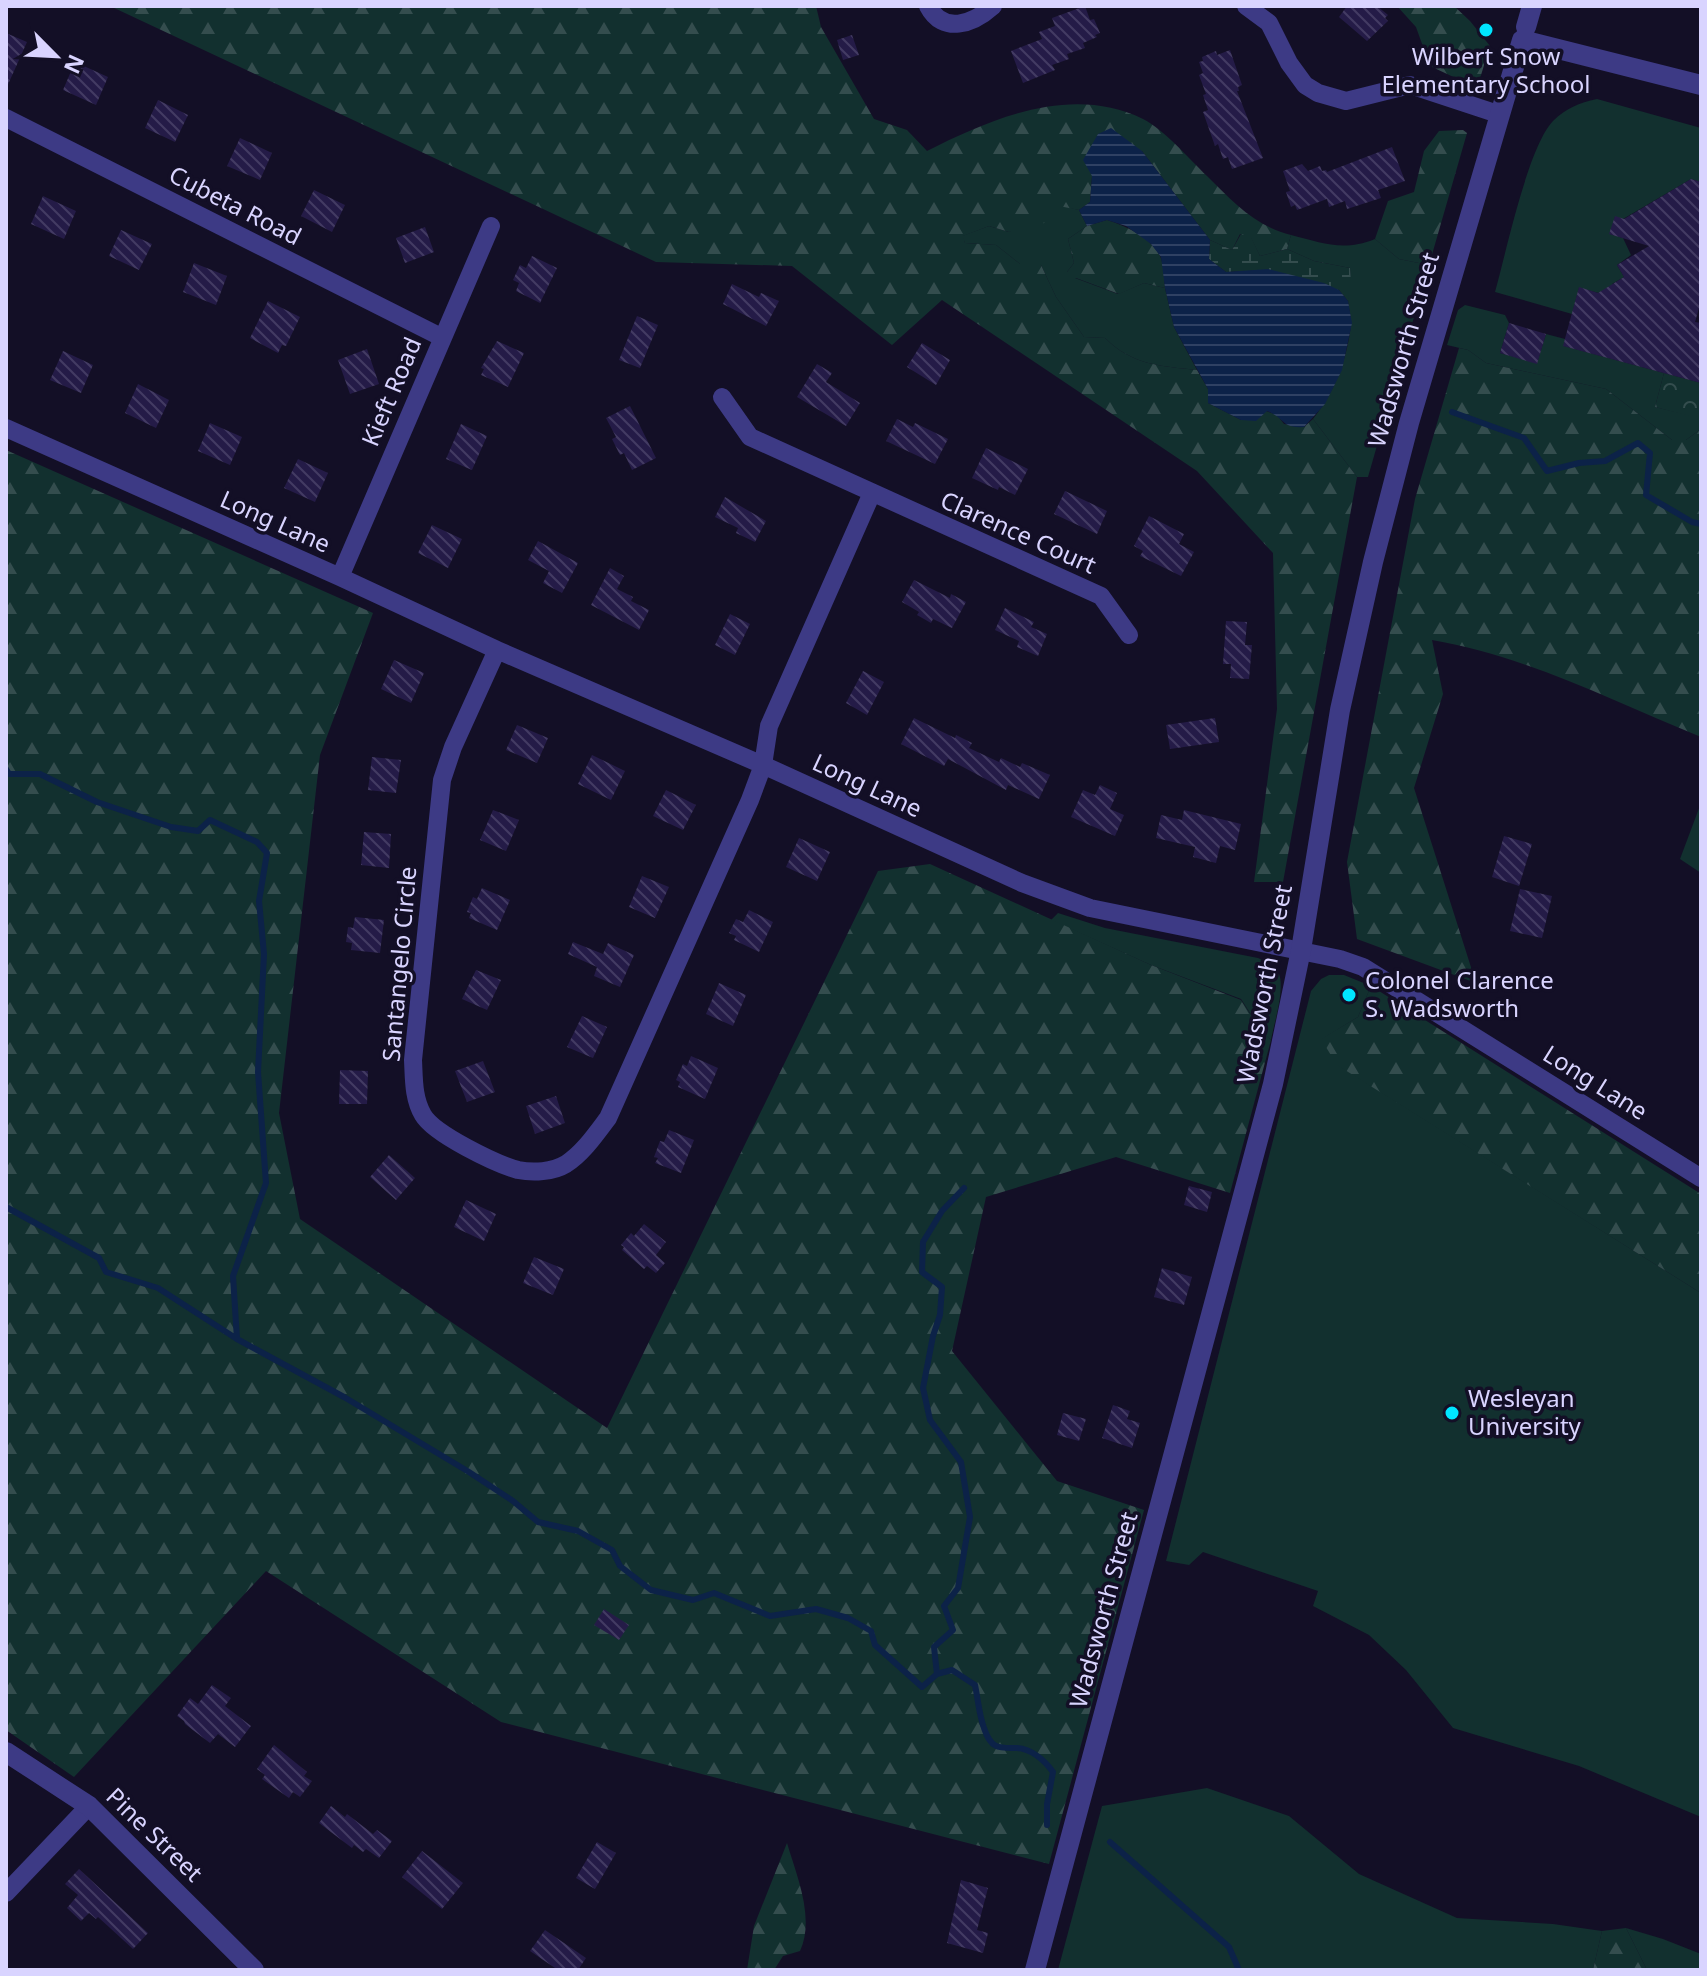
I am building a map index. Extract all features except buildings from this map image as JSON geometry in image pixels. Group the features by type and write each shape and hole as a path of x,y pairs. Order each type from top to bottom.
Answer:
{"street":[{"path":"928,6 939,20 959,25 978,18 993,6"},
{"path":"1246,6 1269,23 1289,63 1305,85 1318,93 1346,101 1410,85 1498,114"},
{"name":"Wadsworth Street","path":"1035,1970 1273,1084 1301,950 1340,710 1373,562 1409,423 1532,6"},
{"path":"1524,34 1701,85"},
{"name":"Cubeta Road","path":"6,118 441,337"},
{"name":"Kieft Road","path":"340,577 491,226"},
{"name":"Clarence Court","path":"722,397 750,437 1101,596 1129,635"},
{"name":"Long Lane","path":"6,428 1022,883 1090,908 1340,959 1382,977 1701,1178"},
{"path":"763,765 769,726 872,493"},
{"name":"Santangelo Circle","path":"497,650 453,747 442,780 413,1060 416,1097 423,1116 444,1136 517,1169 541,1172 565,1165 589,1143 608,1118 763,765"},
{"name":"Pine Street","path":"6,1752 89,1806 254,1970"},
{"path":"6,1893 89,1806"}],"green space":[{"path":"110,6 816,6 821,27 874,119 907,130 927,151 1005,117 1061,105 1116,109 1143,119 1160,130 1245,212 1267,226 1291,235 1287,249 1260,256 1251,238 1240,234 1232,250 1210,240 1142,151 1092,176 1090,202 1079,210 1059,206 1048,222 1009,232 989,226 963,236 965,243 996,245 1020,264 1029,256 1041,265 1056,297 1084,337 1105,338 1126,354 1147,363 1197,370 1208,389 1208,403 1241,420 1266,411 1277,415 1284,424 1304,427 1313,419 1357,477 1283,882 1254,882 1277,709 1273,553 1197,471 942,300 892,345 792,266 656,262"},
{"path":"1397,6 1454,6 1470,21 1490,46 1477,88 1430,66 1416,27"},
{"path":"1597,99 1701,128 1701,182 1691,179 1623,219 1615,217 1610,234 1623,238 1631,255 1617,265 1624,277 1612,284 1619,298 1579,288 1572,314 1495,292 1527,176 1544,134 1563,113"},
{"path":"1463,130 1467,133 1429,265 1399,259 1375,239 1388,201 1414,192 1424,151 1439,131"},
{"path":"1059,205 1079,210 1087,226 1068,239 1074,263 1067,272 1118,294 1144,283 1165,288 1174,327 1197,370 1147,363 1126,354 1105,338 1084,337 1056,297 1041,265 1020,264 996,245 965,243 962,236 989,226 1009,232"},
{"path":"1107,220 1137,233 1156,249 1162,264 1165,288 1144,283 1119,294 1076,278 1066,280 1067,272 1074,263 1068,239 1087,226"},
{"path":"1241,234 1251,237 1260,256 1287,249 1314,261 1350,268 1348,301 1339,290 1268,270 1226,272 1209,259 1210,240 1232,250"},
{"path":"1291,235 1343,246 1375,239 1399,259 1429,265 1368,477 1357,477 1313,419 1334,386 1346,350 1351,322 1348,300 1350,268 1314,261 1287,249"},
{"path":"1465,305 1505,315 1509,323 1500,353 1537,363 1546,334 1565,339 1564,346 1664,373 1655,407 1701,418 1701,429 1686,440 1672,440 1606,389 1486,363 1468,350 1447,345 1458,310"},
{"path":"1459,348 1468,350 1486,363 1606,389 1672,440 1686,440 1701,429 1701,737 1535,668 1467,647 1432,640 1443,694 1414,788 1476,983 1357,939 1347,862 1415,499"},
{"path":"1664,373 1701,383 1701,419 1655,407"},
{"path":"6,450 373,613 320,755 279,1113 300,1219 607,1428 878,871 930,864 1151,965 1241,1000 1271,1040 1230,1193 1116,1157 986,1197 952,1351 1057,1481 1144,1510 1049,1864 501,1722 266,1571 74,1777 6,1730"},
{"path":"1701,803 1701,873 1680,859"},
{"path":"1058,913 1105,928 1267,962 1281,980 1271,1040 1241,999 1151,965 1051,920"},
{"path":"1329,975 1344,975 1371,986 1358,1017 1322,1039 1338,1065 1701,1293 1701,1817 1579,1766 1453,1728 1406,1670 1369,1635 1313,1606 1318,1591 1203,1552 1189,1565 1166,1561 1311,991"},
{"path":"1371,986 1701,1194 1701,1293 1337,1065 1321,1039 1358,1017"},
{"path":"1207,1788 1289,1816 1359,1874 1457,1918 1553,1924 1602,1931 1593,1970 1058,1970 1102,1806"},
{"path":"787,1843 805,1911 806,1925 800,1951 783,1956 774,1970 747,1970 754,1926"},
{"path":"1626,1928 1701,1954 1701,1970 1647,1970"},
{"path":"1626,1928 1647,1970 1593,1970 1602,1931"}],"water":[{"path":"1111,128 1142,151 1210,240 1209,259 1226,272 1268,269 1324,283 1339,290 1348,301 1352,323 1342,370 1325,404 1304,427 1287,425 1267,411 1256,421 1241,420 1208,403 1208,389 1174,327 1161,257 1151,244 1126,226 1107,220 1087,226 1079,210 1090,202 1092,176 1083,160 1098,134"}],"waterway":[{"path":"1452,412 1524,438 1547,471 1579,463 1605,461 1638,443 1650,453 1646,495 1692,522 1701,524"},
{"path":"6,769 9,774 40,774 97,802 171,827 198,831 210,820 257,842 267,853 259,901 264,954 258,1072 266,1183 233,1276 237,1339"},
{"path":"937,1674 934,1647 953,1630 944,1606 958,1588 970,1517 961,1462 930,1420 923,1388 940,1315 942,1287 922,1272 923,1242 942,1211 964,1188"},
{"path":"6,1207 99,1258 106,1272 158,1288 237,1339 344,1397 469,1472 538,1522 578,1531 612,1550 620,1566 651,1590 693,1600 714,1593 770,1616 816,1609 848,1618 871,1631 875,1645 922,1687 937,1674 952,1670 975,1685 982,1723 993,1744 1033,1753 1053,1772 1047,1825"},
{"path":"1110,1842 1229,1947 1239,1970"}],"place":[{"name":"Wilbert Snow Elementary School","path":"1486,30"},
{"name":"Colonel Clarence S. Wadsworth","path":"1349,995"},
{"name":"Wesleyan University","path":"1452,1413"}]}
